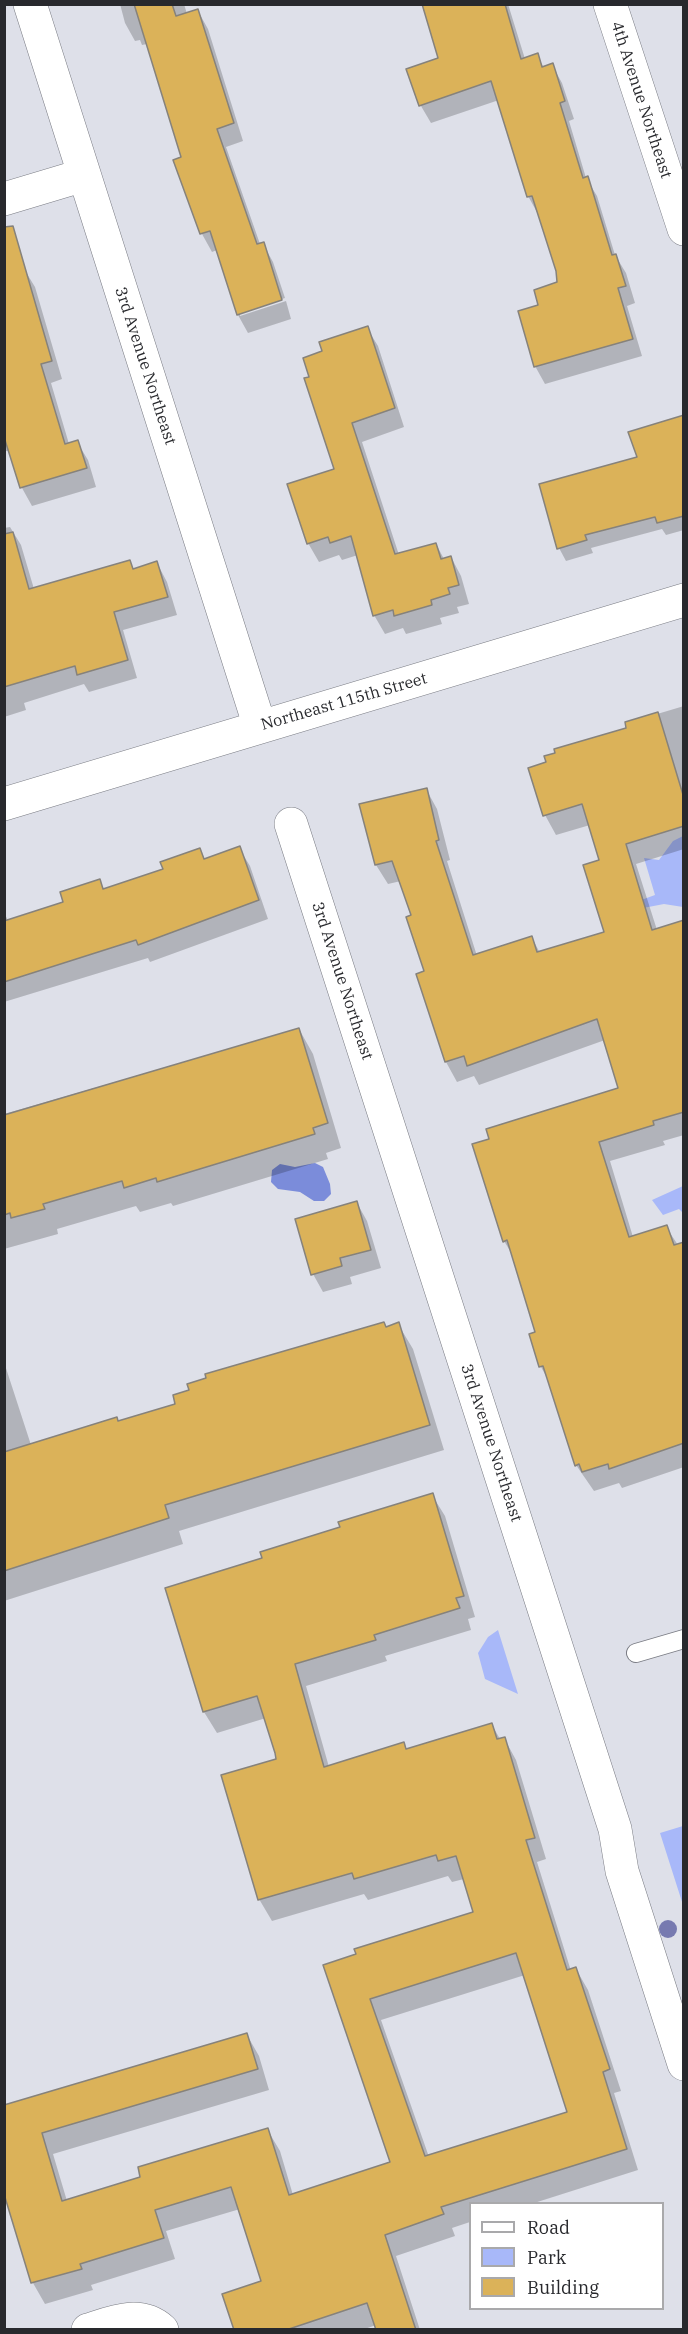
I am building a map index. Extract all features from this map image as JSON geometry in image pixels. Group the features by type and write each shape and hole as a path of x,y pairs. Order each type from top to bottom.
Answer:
{"street":[{"name":"3rd Avenue Northeast","path":"30,4 260,727"},
{"name":"4th Avenue Northeast","path":"610,4 684,229"},
{"path":"4,199 84,175"},
{"name":"Northeast 115th Street","path":"4,804 684,600"},
{"name":"3rd Avenue Northeast","path":"291,824 611,1818 622,1871 684,2064"},
{"path":"88,2330 126,2319 155,2325"}],"lane":[{"path":"636,1653 684,1639"}],"green space":[{"path":"683,836 683,907 664,904 638,909 633,903 655,895 644,858 659,860 673,841"},
{"path":"683,1186 683,1213 679,1209 663,1215 652,1200"},
{"path":"498,1630 518,1694 485,1679 478,1653 488,1637"},
{"path":"684,1826 683,1905 660,1833"}],"shaded area":[{"path":"315,1163 323,1167 330,1184 331,1194 324,1201 314,1201 300,1192 278,1189 271,1182 272,1170 280,1164 295,1167"}],"building":[{"path":"134,4 172,4 176,16 198,9 234,123 217,129 257,244 264,242 282,300 237,315 210,231 200,234 173,160 181,157"},
{"path":"422,4 505,4 521,59 538,53 542,67 553,63 565,101 560,103 583,178 588,176 612,255 616,254 626,286 618,288 633,339 534,367 518,311 538,305 534,290 557,282 556,271 532,196 527,197 491,81 419,106 406,69 438,58"},
{"path":"13,226 52,361 41,364 65,444 78,440 87,468 20,488 4,437 4,227"},
{"path":"368,326 395,408 352,423 395,554 436,543 441,559 451,556 459,585 448,588 450,594 431,600 432,605 394,616 393,610 373,616 351,536 330,543 328,537 307,544 287,484 334,469 304,378 309,377 303,358 322,351 319,342"},
{"path":"684,415 684,516 657,523 655,517 585,535 587,540 557,549 539,484 637,457 628,432"},
{"path":"13,532 29,589 130,560 133,569 157,561 168,597 114,612 128,660 77,675 75,666 4,687 4,534"},
{"path":"658,712 684,798 684,826 626,844 652,930 684,920 684,1112 653,1121 654,1125 599,1142 629,1237 667,1225 674,1245 684,1242 684,1443 609,1469 608,1464 582,1472 579,1464 575,1466 543,1366 539,1367 529,1334 535,1332 507,1240 503,1242 472,1144 489,1139 486,1129 618,1088 597,1019 467,1066 464,1056 445,1062 416,974 424,971 406,917 411,915 392,861 375,865 359,804 427,788 439,840 436,841 473,955 532,936 537,952 604,932 583,865 599,860 582,804 543,816 528,768 546,762 544,756 555,753 554,749 626,728 625,722"},
{"path":"240,846 259,900 138,945 136,940 4,982 4,921 63,902 60,892 100,879 103,889 163,869 160,862 200,848 204,859"},
{"path":"299,1028 328,1123 313,1128 315,1134 157,1182 156,1178 124,1188 122,1181 43,1204 45,1209 11,1218 10,1213 4,1215 4,1115"},
{"path":"357,1201 371,1250 340,1258 342,1266 311,1275 295,1219"},
{"path":"384,1322 386,1327 399,1322 430,1425 165,1505 169,1518 4,1571 4,1452 117,1417 118,1421 175,1404 173,1395 189,1390 187,1384 206,1378 205,1374"},
{"path":"433,1493 464,1596 456,1598 460,1608 374,1635 376,1640 295,1664 324,1767 404,1742 406,1749 492,1723 497,1739 505,1737 535,1838 526,1840 567,1970 576,1967 610,2069 603,2072 627,2149 441,2207 444,2214 385,2235 416,2330 376,2330 367,2303 286,2330 234,2330 222,2294 261,2281 231,2187 155,2210 164,2238 80,2264 82,2269 31,2283 4,2194 4,2105 247,2033 258,2069 42,2133 62,2201 140,2177 138,2167 268,2128 289,2195 390,2162 323,1965 356,1954 354,1949 473,1912 456,1856 438,1861 436,1855 354,1879 352,1873 258,1900 221,1775 276,1759 275,1753 257,1696 203,1712 165,1588 262,1558 260,1552 340,1527 338,1522","holes":["516,1953 567,2112 425,2156 370,1999"]}]}
